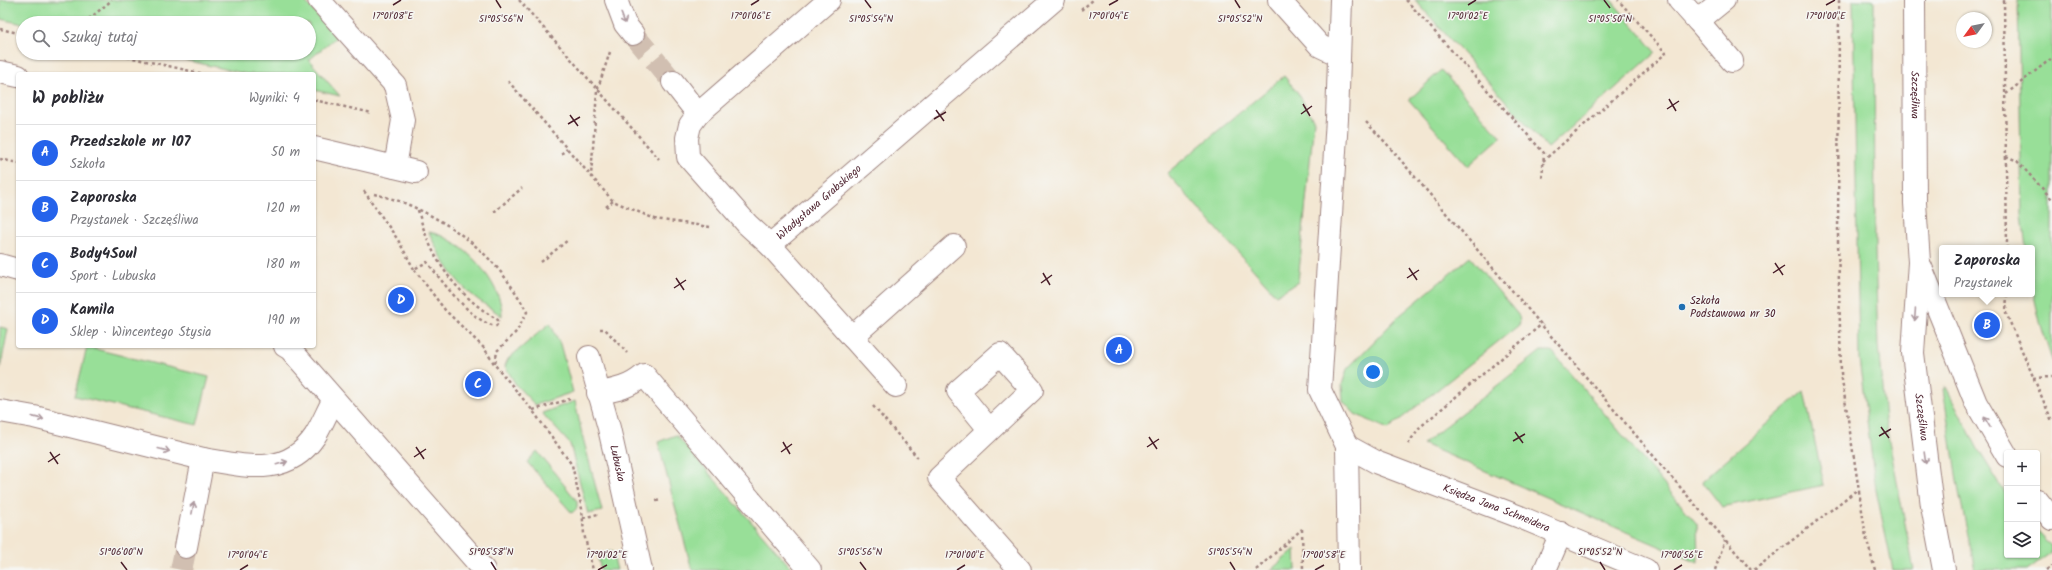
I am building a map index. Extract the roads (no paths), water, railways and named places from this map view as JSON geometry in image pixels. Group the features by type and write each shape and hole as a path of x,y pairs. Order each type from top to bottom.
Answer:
{"street":[{"path":"319,0 395,85 403,120 395,167"},
{"path":"616,0 629,29"},
{"name":"Władysława Grabskiego","path":"829,0 698,114 690,125 686,138 688,157 748,225 770,245 1054,0"},
{"path":"1279,0 1320,46 1339,55"},
{"path":"1341,0 1320,390 1346,446 1349,570"},
{"path":"1679,0 1732,61"},
{"path":"1698,21 1724,0"},
{"name":"Szczęśliwa","path":"1914,0 1915,203 1919,262 1913,353 1932,506 1944,570"},
{"path":"0,72 16,76"},
{"path":"673,82 698,114"},
{"path":"316,148 416,172"},
{"path":"770,245 896,386"},
{"path":"852,337 954,246"},
{"name":"Szczęśliwa","path":"1919,262 1976,403 2004,451"},
{"path":"0,265 16,269"},
{"path":"288,348 484,570"},
{"name":"Lubuska","path":"589,357 609,428 641,570"},
{"path":"598,393 620,390 633,384 644,375 810,570"},
{"path":"0,411 34,417 203,459 256,468 289,461 304,450 315,436 333,400"},
{"path":"989,429 939,478 1020,570"},
{"name":"Księdza Jana Schneidera","path":"1346,446 1378,463 1561,534 1646,570"},
{"path":"186,546 203,459"},
{"path":"2040,504 2052,519"},
{"path":"1545,570 1561,534"}],"tunnel":[{"path":"633,34 673,82"},
{"path":"181,570 186,547"}],"place":[{"name":"Kamila","path":"401,300"},
{"name":"Szkoła Podstawowa nr 30","path":"1682,307"},
{"name":"Zaporoska","path":"1987,325"},
{"name":"Przedszkole nr 107","path":"1119,350"},
{"name":"Body4Soul","path":"478,384"}]}
